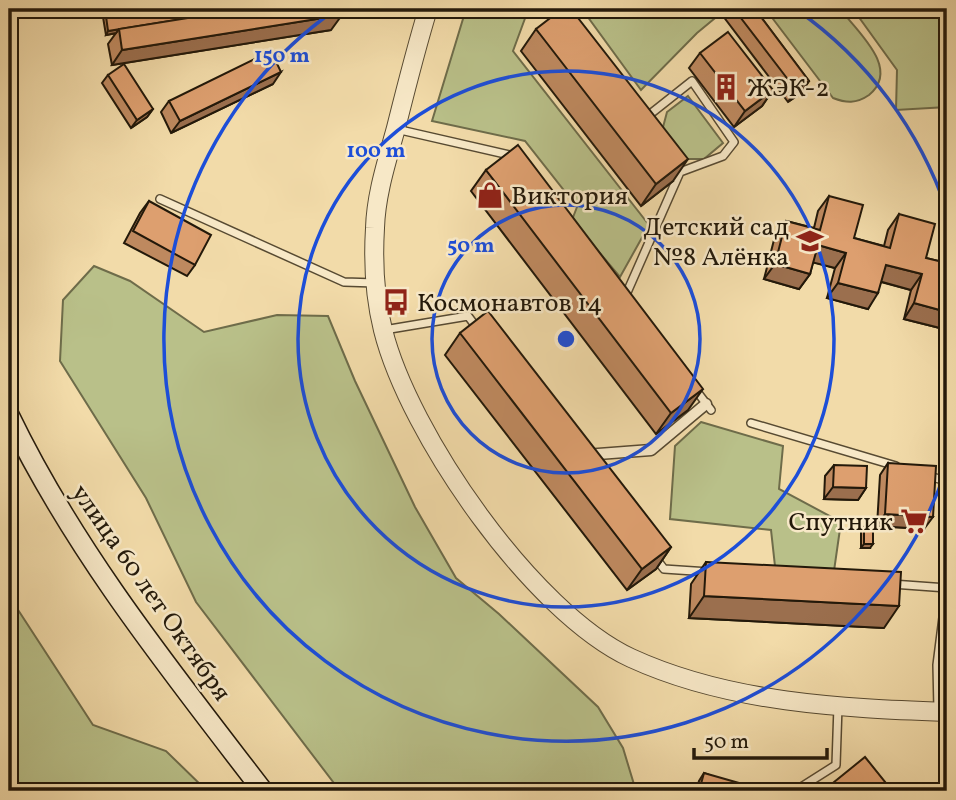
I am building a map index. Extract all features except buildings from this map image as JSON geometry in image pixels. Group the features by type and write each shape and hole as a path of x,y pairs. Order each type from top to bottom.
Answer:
{"main road":[{"name":"улица 60 лет Октября","path":"9,415 52,497 92,559 163,661 263,791"}],"street":[{"path":"428,9 380,183 375,228 376,283 383,330 399,376 427,437 458,485 506,549 545,594 593,635 630,657 696,682 761,698 943,712"},
{"path":"575,455 599,456 651,450 709,407"}],"lane":[{"path":"547,9 565,31"},
{"path":"624,298 681,172 723,156 734,142 692,81 638,124"},
{"path":"396,129 513,155 522,166"},
{"path":"672,162 681,172"},
{"path":"160,200 344,282 376,283"},
{"path":"616,287 633,309"},
{"path":"383,330 468,316 484,338"},
{"path":"690,383 709,407"},
{"path":"751,423 908,470"},
{"path":"575,455 583,465"},
{"path":"921,474 947,481"},
{"path":"648,548 664,569 718,573"},
{"path":"880,583 947,587 937,665 943,712"},
{"path":"795,791 836,765 838,706"}],"green space":[{"path":"466,9 514,9 527,13 513,51 649,225 620,277 572,220 577,207 525,141 432,121"},
{"path":"582,9 726,9 697,33 641,90"},
{"path":"770,9 840,9 866,39 879,62 878,85 860,100 847,102 833,98 770,15"},
{"path":"853,9 947,9 947,107 896,110 897,70"},
{"path":"688,96 723,143 704,159 682,159 662,131 667,112"},
{"path":"94,266 130,281 204,332 277,315 328,316 355,381 415,507 456,578 499,614 598,707 623,748 636,791 340,791 196,602 146,498 60,361 63,300"},
{"path":"701,422 783,446 779,489 841,522 834,571 775,566 771,530 670,519 675,446"},
{"path":"9,596 93,725 166,751 207,791 9,791"}],"place":[{"name":"ЖЭК-2","path":"726,87"},
{"name":"Виктория","path":"490,195"},
{"name":"Детский сад №8 Алёнка","path":"810,241"},
{"name":"Космонавтов 14","path":"396,302"},
{"name":"Спутник","path":"914,521"}]}
